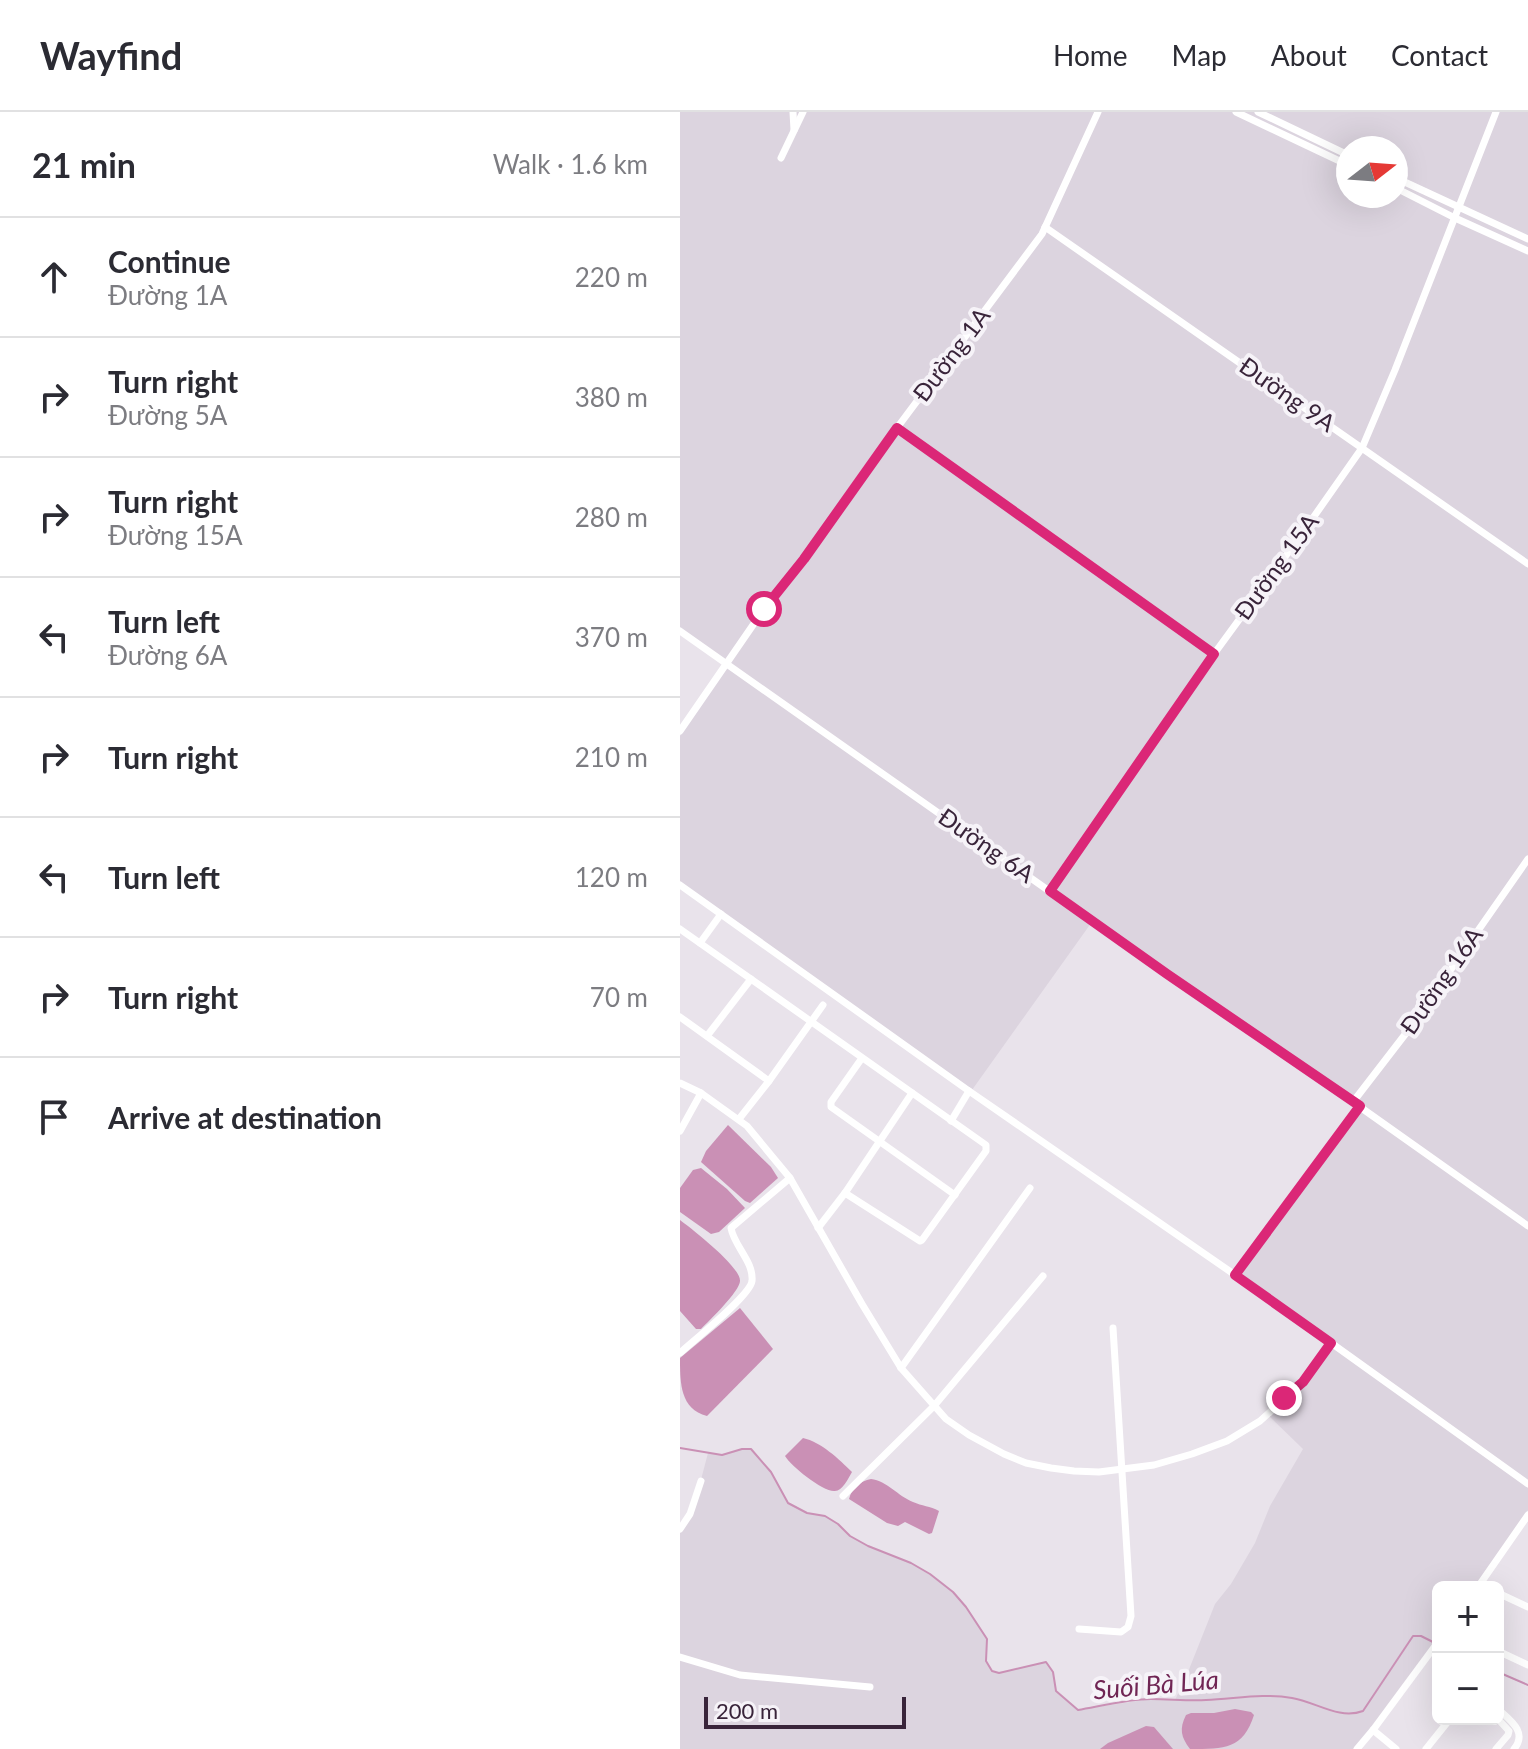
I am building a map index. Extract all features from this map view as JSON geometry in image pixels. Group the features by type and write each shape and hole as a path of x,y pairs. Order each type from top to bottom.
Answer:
{"street":[{"path":"793,112 794,130"},
{"path":"781,158 803,112"},
{"name":"Đường 1A","path":"680,731 764,609 804,559 1045,227 1098,112"},
{"path":"1236,112 1336,159"},
{"path":"1258,112 1336,149"},
{"path":"1460,208 1496,112"},
{"path":"1408,184 1528,239"},
{"path":"1408,194 1528,251"},
{"name":"Đường 15A","path":"1050,891 1362,448 1460,208"},
{"name":"Đường 9A","path":"1045,227 1528,564"},
{"path":"897,428 1214,654"},
{"name":"Đường 6A","path":"680,631 1528,1226"},
{"name":"Đường 16A","path":"1235,1275 1528,859"},
{"path":"680,885 1528,1484"},
{"path":"700,943 721,914"},
{"path":"680,929 986,1145 986,1151 920,1241 845,1193"},
{"path":"707,1036 751,979"},
{"path":"739,1119 823,1005"},
{"path":"680,1017 769,1081"},
{"path":"862,1058 831,1105 955,1195"},
{"path":"680,1083 701,1093 739,1119 790,1178 890,1353 934,1406 969,1435 1026,1463 1074,1471 1122,1470 1154,1465 1227,1441 1260,1421 1303,1382 1331,1343"},
{"path":"951,1121 969,1091"},
{"path":"680,1131 701,1093"},
{"path":"818,1228 912,1093"},
{"path":"680,1353 748,1289 752,1280 747,1259 732,1237 731,1228 790,1178"},
{"path":"901,1368 1030,1188"},
{"path":"843,1496 934,1406 1043,1276"},
{"path":"1079,1629 1121,1632 1128,1627 1131,1616 1113,1328"},
{"path":"680,1529 690,1514 701,1481"},
{"path":"1484,1581 1528,1515"},
{"path":"1504,1596 1528,1607"},
{"path":"1357,1749 1433,1653"},
{"path":"1502,1653 1528,1665"},
{"path":"680,1657 740,1675 870,1687"},
{"path":"1504,1714 1514,1723 1520,1735 1514,1749"},
{"path":"1426,1749 1445,1725"},
{"path":"1496,1749 1508,1735 1509,1731 1504,1725"},
{"path":"1373,1730 1396,1749"}],"shaded area":[{"path":"680,112 1528,112 1528,1481 1238,1275 1363,1106 1094,919 972,1090 680,883 680,736 727,666 680,628"},
{"path":"728,1125 771,1167 778,1178 750,1203 701,1162 706,1151"},
{"path":"701,1168 745,1208 719,1232 711,1234 680,1212 680,1188 693,1170"},
{"path":"680,1220 725,1258 740,1281 730,1298 701,1329 696,1329 680,1311"},
{"path":"740,1308 773,1349 707,1416 698,1413 683,1394 680,1358"},
{"path":"1331,1346 1528,1487 1528,1510 1479,1581 1432,1581 1432,1646 1354,1749 680,1749 680,1533 692,1514 708,1453 722,1455 751,1449 771,1472 788,1503 807,1513 825,1516 850,1536 911,1563 953,1592 987,1639 986,1661 992,1671 999,1673 1046,1662 1053,1672 1056,1691 1078,1710 1150,1699 1175,1700 1215,1604 1231,1584 1255,1543 1270,1506 1303,1449 1269,1416"},
{"path":"803,1438 823,1447 852,1472 840,1489 829,1490 815,1483 785,1456"},
{"path":"871,1479 913,1502 939,1511 932,1533 905,1522 898,1526 887,1523 849,1499 857,1486"},
{"path":"1235,1709 1254,1715 1238,1741 1223,1747 1190,1749 1182,1733 1186,1715"},
{"path":"1146,1726 1154,1727 1173,1749 1100,1749 1108,1743"}],"waterway":[{"name":"Suối Bà Lúa","path":"680,1448 722,1455 751,1449 771,1472 788,1503 807,1513 825,1516 850,1536 911,1563 953,1592 987,1639 986,1661 992,1671 999,1673 1046,1662 1053,1672 1056,1691 1078,1710 1142,1699 1270,1696 1301,1700 1336,1712 1354,1713 1363,1711 1413,1636 1432,1642"},
{"name":"Suối Bà Lúa","path":"1504,1675 1528,1685"}],"route":[{"path":"764,609 804,559 897,428 1214,654 1050,891 1360,1106 1235,1275 1331,1343 1303,1382 1284,1398"}]}
